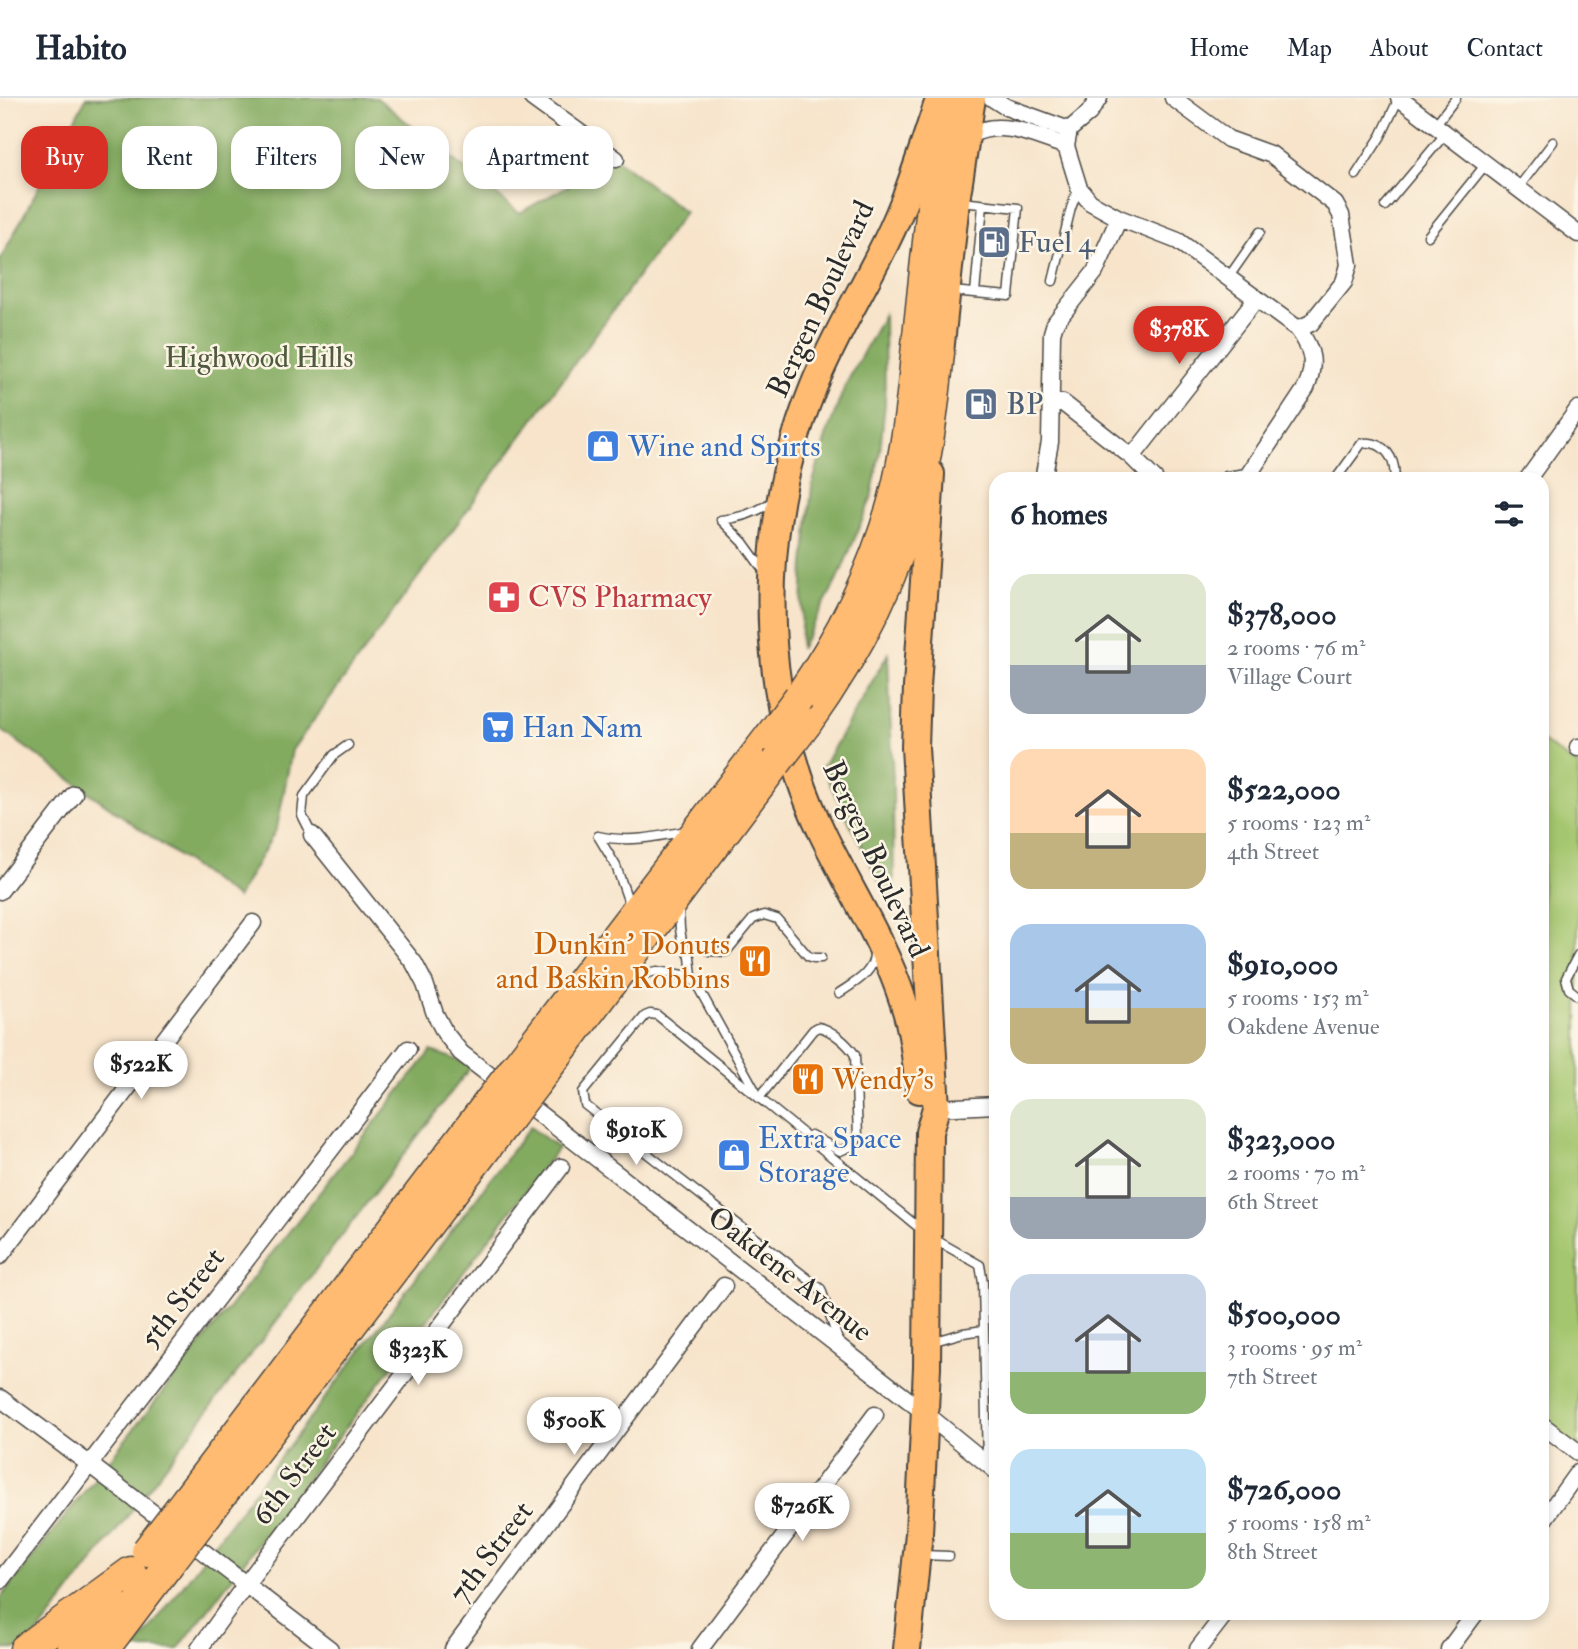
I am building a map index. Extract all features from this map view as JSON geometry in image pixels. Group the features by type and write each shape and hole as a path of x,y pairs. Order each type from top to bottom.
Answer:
{"highway":[{"path":"525,1076 608,988 677,895 802,710 874,561 893,500 906,438 935,185 948,98"},
{"name":"Bergen Boulevard","path":"939,353 955,201 971,98"},
{"path":"802,710 835,681 858,644 898,557 909,526 924,463 939,353"},
{"path":"72,1649 197,1506 525,1076 631,916 700,827 773,750"},
{"path":"113,1649 148,1563"},
{"path":"25,1649 148,1563"},
{"path":"104,1649 126,1619"}],"main road":[{"name":"Bergen Boulevard","path":"932,1120 921,1111 914,1048 904,1003 873,931 828,846 796,764 784,722 775,671 771,584 774,538 781,495 793,446 812,391 837,335 887,240 905,198 940,98"},
{"name":"Bergen Boulevard","path":"907,1649 925,1413 932,1120 915,747 939,353"}],"street":[{"path":"532,98 616,159"},
{"path":"992,98 1068,138"},
{"path":"1068,138 1099,98"},
{"path":"1173,98 1228,139 1272,155 1335,204 1340,215 1349,265 1344,282 1311,323 1298,329"},
{"path":"1400,98 1578,234"},
{"path":"964,137 980,130 996,128 1068,138"},
{"path":"1068,138 1079,188 1090,202 1119,218 1178,241 1298,329 1307,341 1312,357 1311,374 1306,388 1250,472"},
{"path":"1045,472 1051,442 1052,333 1055,323 1095,272 1119,218"},
{"path":"1132,457 1256,299"},
{"path":"1051,403 1063,403 1147,472"},
{"path":"1533,472 1578,409"},
{"path":"0,891 74,793"},
{"name":"Oakdene Avenue","path":"312,835 414,963 425,984 435,1014 445,1033 461,1053 989,1465"},
{"path":"0,1256 253,923"},
{"name":"5th Street","path":"0,1581 408,1049"},
{"path":"932,1120 989,1107"},
{"name":"6th Street","path":"199,1649 561,1167"},
{"name":"7th Street","path":"453,1649 724,1286"},
{"path":"0,1398 330,1649"},
{"path":"700,1649 874,1415"},
{"path":"1549,1430 1578,1452"},
{"path":"1549,1512 1578,1472"},
{"path":"1198,1649 1220,1620"},
{"path":"1449,1649 1471,1620"}],"lane":[{"path":"1356,174 1381,136 1400,98"},
{"path":"1385,206 1440,129 1456,98"},
{"path":"1518,188 1553,142"},
{"path":"1428,236 1486,163"},
{"path":"1053,281 1071,208 1079,188"},
{"path":"945,291 1009,296 1018,208 955,201"},
{"path":"975,293 983,205"},
{"path":"1228,278 1260,232"},
{"path":"1341,472 1362,443 1371,442 1383,447 1391,457 1395,472"},
{"path":"771,584 754,555 721,520 756,511 781,495"},
{"path":"312,835 302,815 304,796 334,755 348,745"},
{"path":"631,916 620,875 598,836 637,839 700,827"},
{"path":"677,895 682,941 690,957 692,976 760,1098"},
{"path":"709,951 726,952 753,919 768,915 777,919 808,956 821,958"},
{"path":"839,993 861,979 869,969 874,958 873,931"},
{"path":"1578,955 1566,978 1569,989 1578,996"},
{"path":"608,988 620,981 646,973 666,971 692,976"},
{"path":"841,1349 821,1289 585,1105 583,1092 645,1016 657,1015 929,1237 980,1265 984,1283 989,1428"},
{"path":"760,1098 816,1027 826,1029 849,1046 856,1059 859,1128 856,1143 847,1149 838,1150 786,1120"},
{"path":"928,1343 984,1330"},
{"path":"916,1555 949,1556"}],"green space":[{"name":"Highwood Hills","path":"86,98 377,98 412,126 355,126 355,189 449,189 449,156 463,168 463,189 489,189 519,213 562,189 613,189 613,161 616,159 685,212 292,750 277,828 237,898 0,729 0,260 38,189 108,189 108,126 71,126"},
{"path":"884,314 885,403 880,452 871,499 840,574 800,649 804,564 812,486 826,436 845,386"},
{"path":"888,654 893,784 894,910 822,768"},
{"path":"1549,746 1578,766 1578,1452 1549,1430"},
{"path":"431,1051 472,1065 26,1649 0,1649 0,1599"},
{"path":"530,1127 558,1148 178,1649 135,1649"}],"place":[{"name":"Fuel 4","path":"994,242"},
{"name":"BP","path":"981,404"},
{"name":"Wine and Spirts","path":"603,446"},
{"name":"CVS Pharmacy","path":"504,597"},
{"name":"Han Nam","path":"498,727"},
{"name":"Dunkin' Donuts and Baskin Robbins","path":"755,961"},
{"name":"Wendy's","path":"808,1079"},
{"name":"Extra Space Storage","path":"734,1155"}]}
